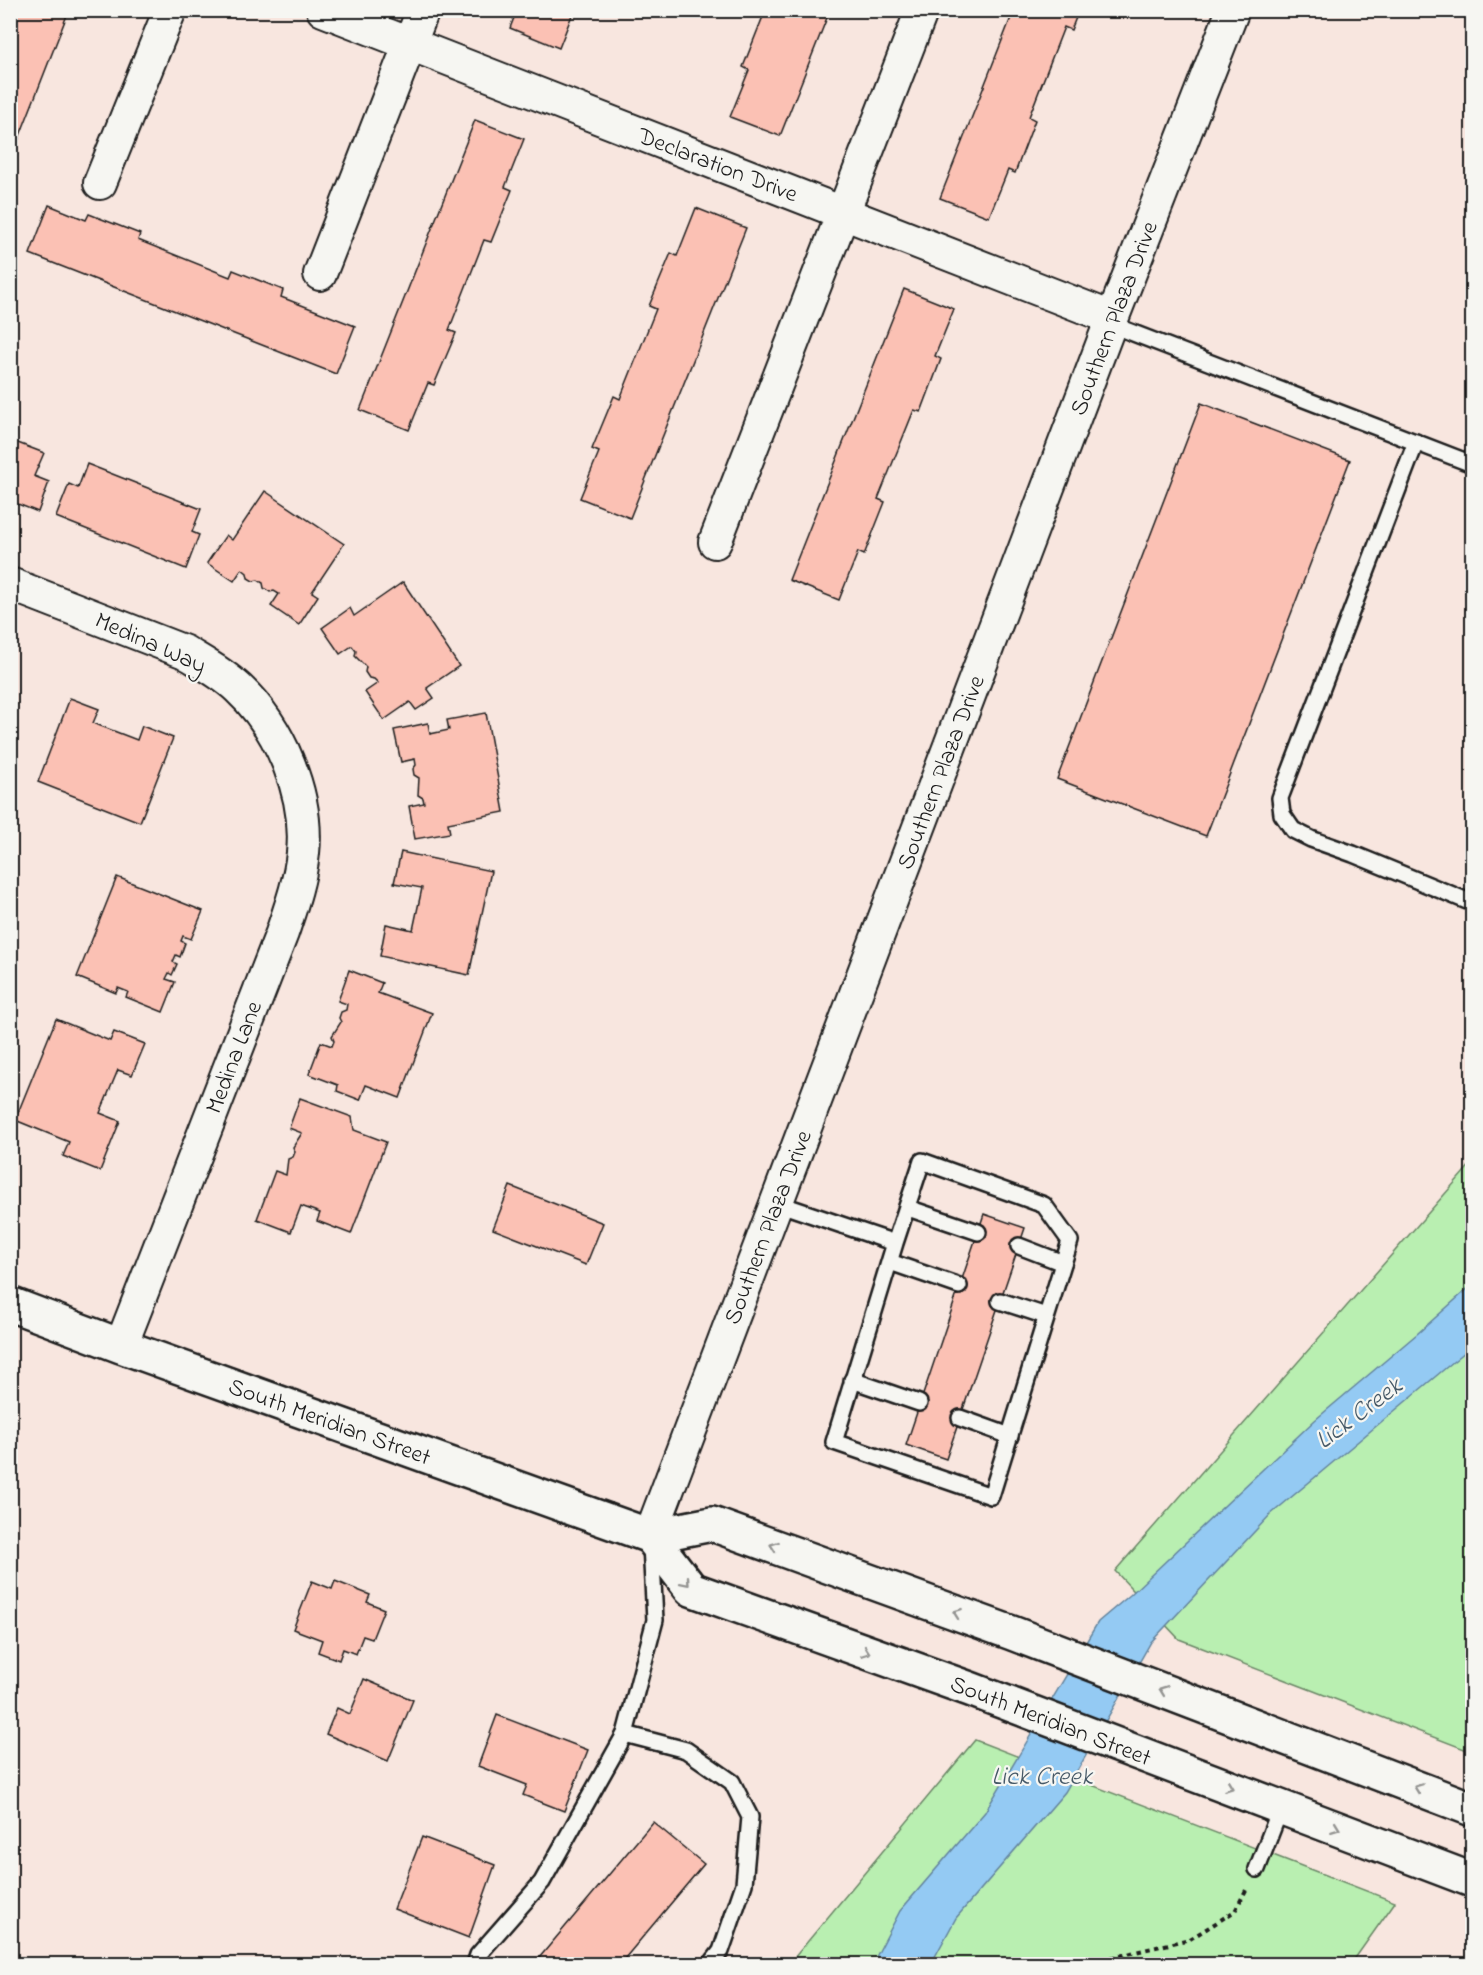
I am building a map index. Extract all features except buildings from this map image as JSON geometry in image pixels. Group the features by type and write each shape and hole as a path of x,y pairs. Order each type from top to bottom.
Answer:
{"main road":[{"name":"South Meridian Street","path":"10,1304 650,1536 691,1589 970,1689 1473,1880"},
{"path":"650,1536 712,1524 1012,1633 1473,1809"}],"street":[{"path":"100,183 170,10"},
{"name":"Declaration Drive","path":"323,10 844,213 1111,321"},
{"path":"320,274 423,10"},
{"path":"715,542 922,10"},
{"name":"Southern Plaza Drive","path":"650,1536 1111,321 1233,10"},
{"name":"Medina Way","path":"10,584 159,641 211,667 238,688 260,711 278,738 288,762"},
{"name":"Medina Lane","path":"121,1346 278,944 297,888 303,852 303,835 297,791 288,762"}],"lane":[{"path":"1111,321 1473,464"},
{"path":"1416,442 1280,798 1282,814 1293,830 1473,903"},
{"path":"922,1161 1044,1205 1070,1241 991,1496 834,1442 895,1243 908,1208 922,1161"},
{"path":"777,1203 895,1243"},
{"path":"908,1208 978,1232"},
{"path":"1019,1246 1063,1263"},
{"path":"890,1262 959,1286"},
{"path":"1000,1301 1046,1316"},
{"path":"852,1380 920,1403"},
{"path":"960,1418 1010,1436"},
{"path":"475,1965 478,1955 542,1882 625,1734 655,1620 650,1536"},
{"path":"625,1734 686,1750 732,1782 750,1816 744,1884 721,1951 711,1965"},
{"path":"1257,1869 1281,1807"}],"path":[{"path":"1084,1965 1190,1939 1235,1911 1257,1869"}],"green space":[{"path":"1472,1163 1472,1752 1179,1639 1115,1571"},
{"path":"975,1740 1395,1902 1351,1964 789,1964"}],"water":[{"name":"Lick Creek","path":"1472,1285 1472,1346 1270,1515 1151,1642 1065,1792 956,1918 931,1964 874,1964 900,1911 985,1812 1098,1622 1130,1595 1315,1420"}]}
